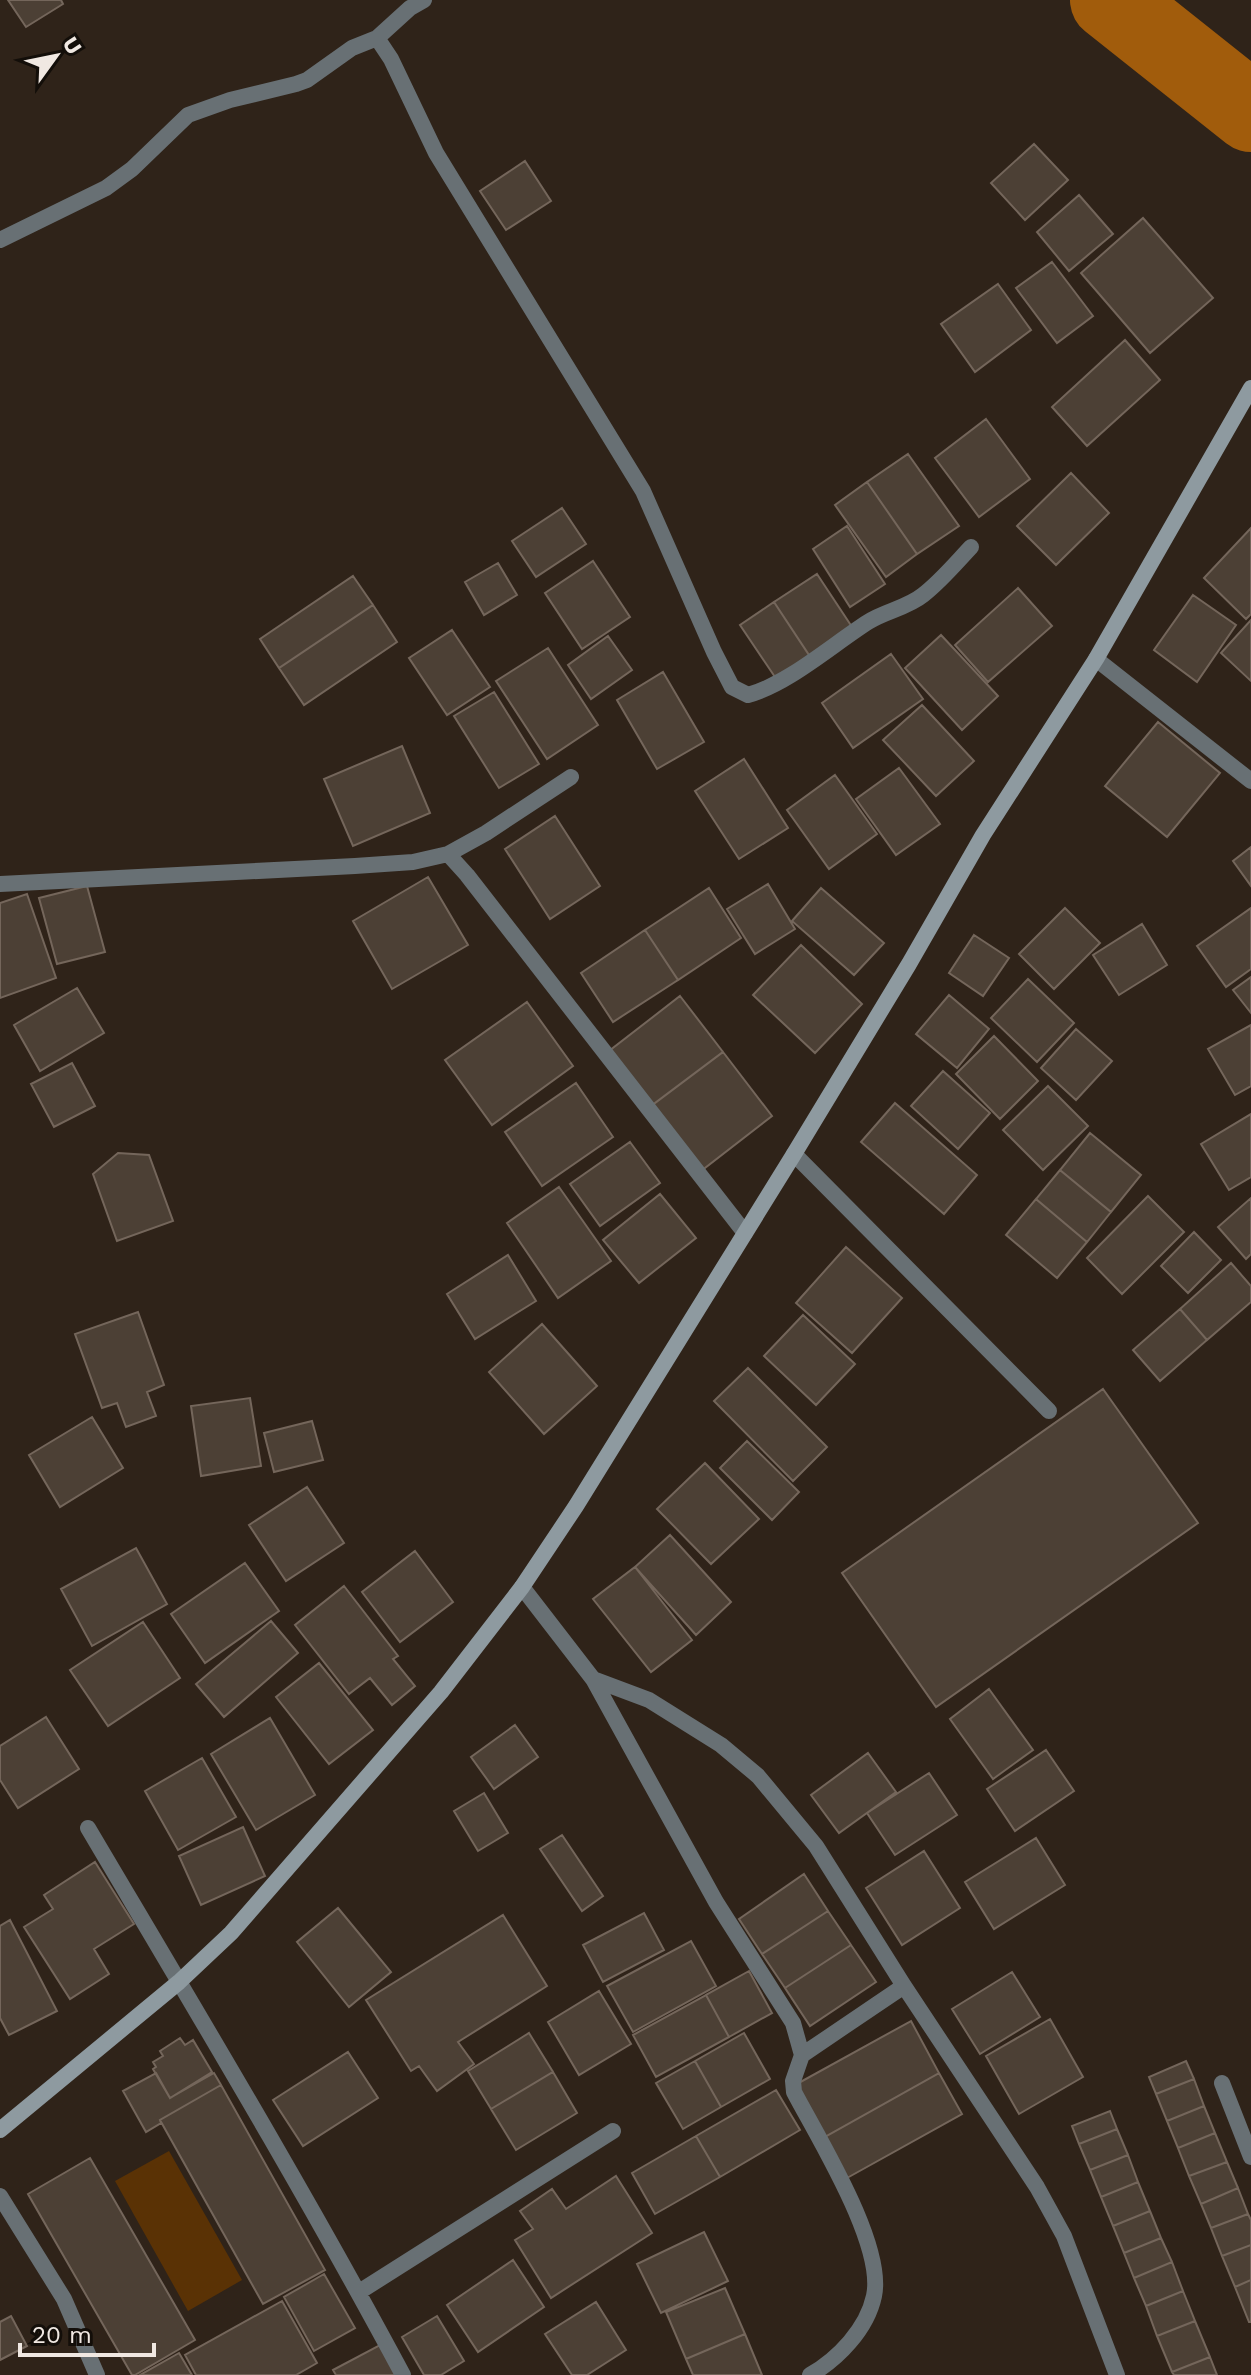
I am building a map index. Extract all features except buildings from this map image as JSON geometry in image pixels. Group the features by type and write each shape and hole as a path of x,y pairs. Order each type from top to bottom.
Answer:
{"street":[{"path":"0,240 106,188 132,169 188,115 230,100 307,80 352,48 377,38 410,8 424,0"},
{"path":"377,38 391,59 436,153 643,491 732,687 748,695 781,680 871,620 919,599 971,547"},
{"path":"0,2130 179,1982 231,1933 441,1692 522,1587 576,1506 794,1154 983,835 1096,659 1251,388"},
{"path":"1096,659 1251,781"},
{"path":"0,884 413,862 448,854 571,777"},
{"path":"448,854 745,1233"},
{"path":"794,1154 1049,1411"},
{"path":"522,1587 593,1679 716,1902 793,2023 802,2055 793,2081 794,2092 853,2203 874,2273 874,2296 847,2347 828,2365 810,2375"},
{"path":"593,1679 649,1700 721,1745 758,1776 816,1846 1037,2187 1064,2236 1117,2375"},
{"path":"88,1828 359,2292 403,2375"},
{"path":"802,2055 904,1986"},
{"path":"1222,2083 1251,2157"},
{"path":"359,2292 613,2131"},
{"path":"0,2196 64,2299 97,2375"}],"shaded area":[{"path":"169,2151 242,2280 188,2311 115,2181"}],"waterway":[{"path":"1110,0 1251,112"}]}
